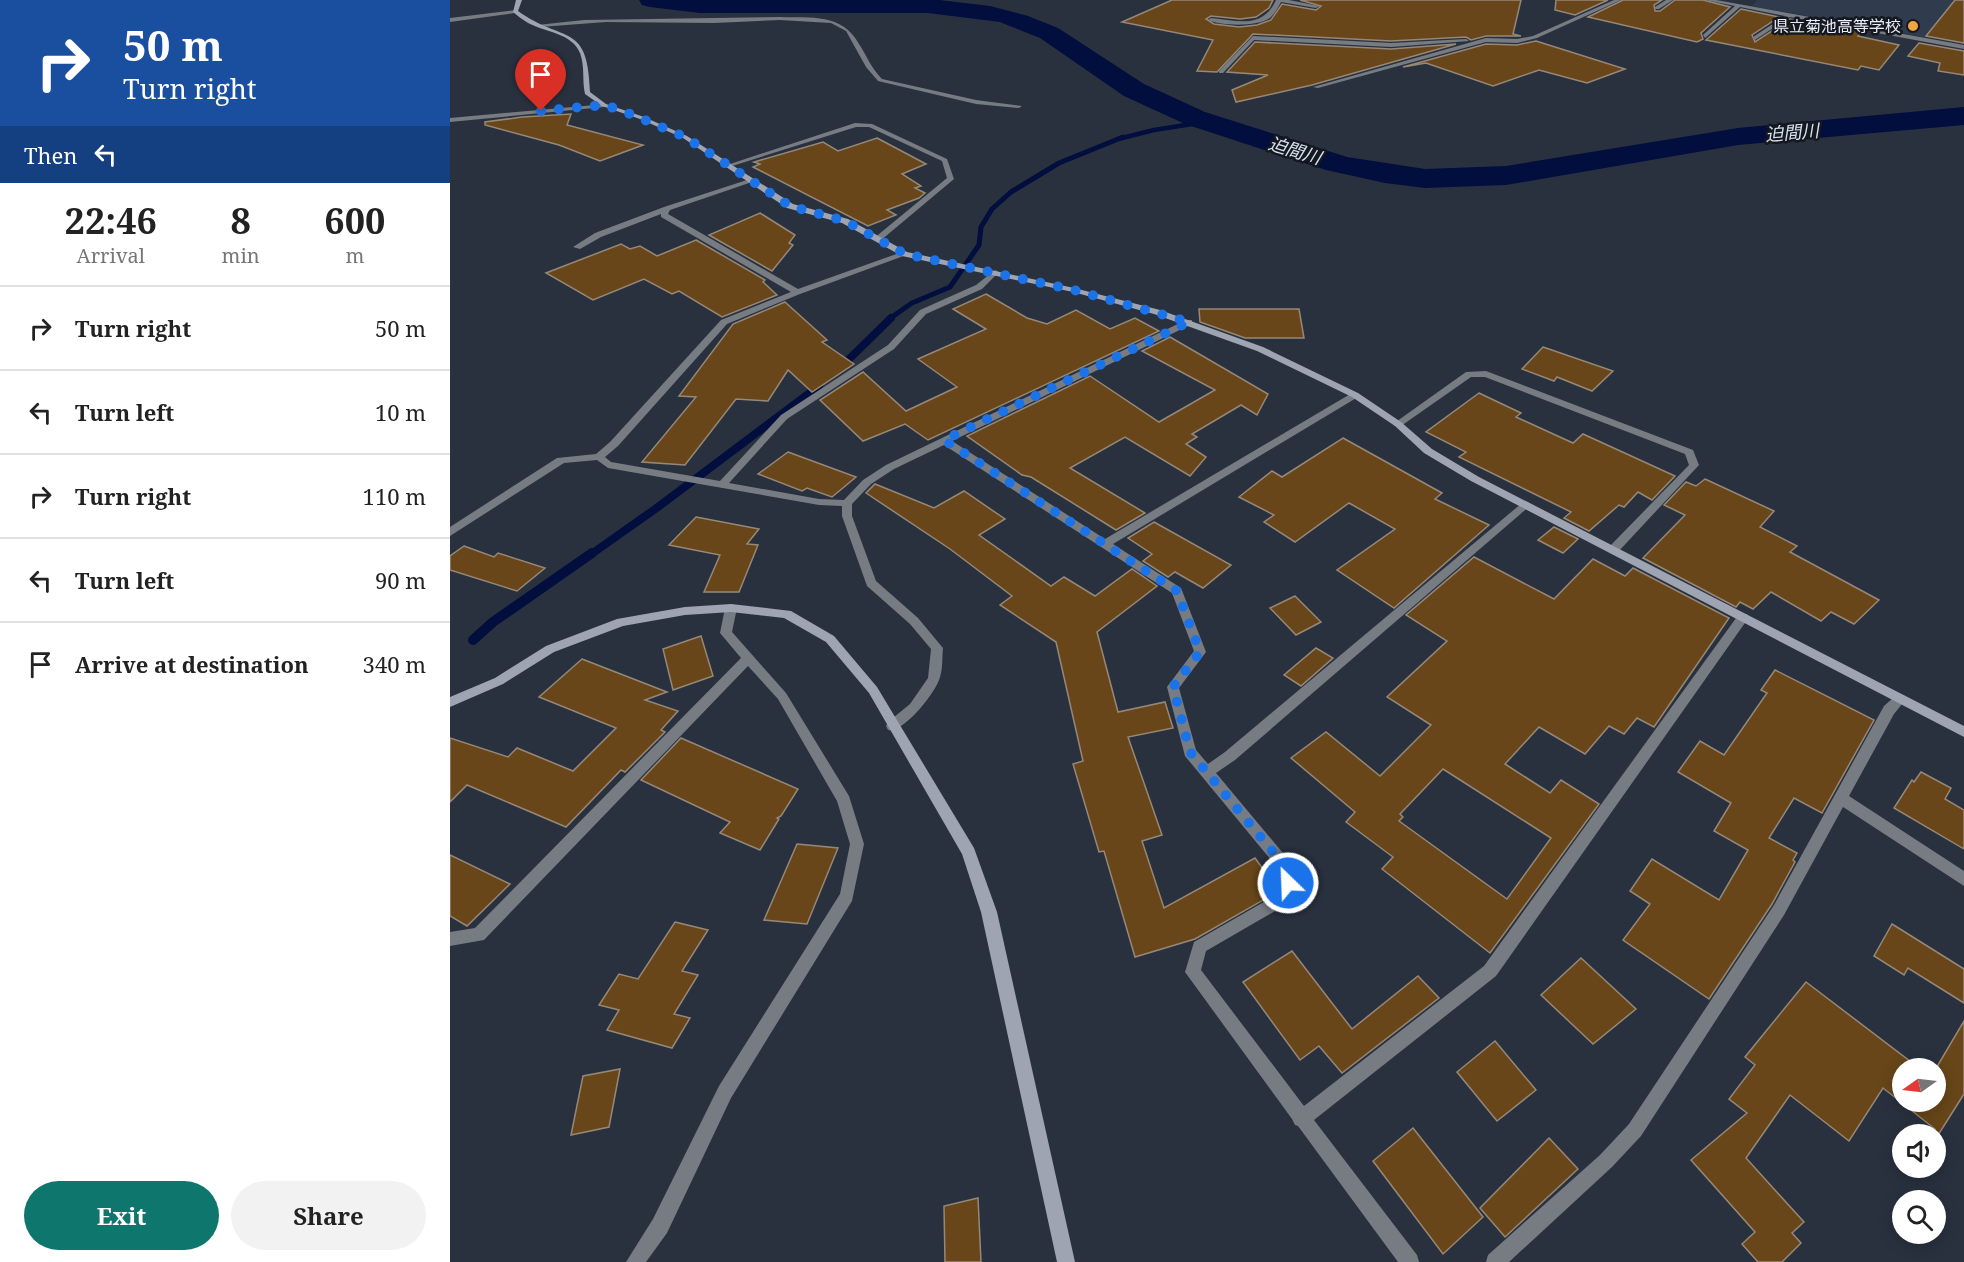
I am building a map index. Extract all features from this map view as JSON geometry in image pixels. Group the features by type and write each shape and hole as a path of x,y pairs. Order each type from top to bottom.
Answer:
{"street":[{"path":"515,11 519,0"},
{"path":"1211,20 1253,23 1265,21 1279,0 1316,6"},
{"path":"1221,72 1253,38 1391,45 1486,40 1517,41 1535,37 1618,0"},
{"path":"1657,8 1670,0"},
{"path":"1708,0 1964,47"},
{"path":"1705,36 1738,6"},
{"path":"450,20 515,11 529,21 570,38 583,51 588,69 587,93 604,105 642,118 685,137 790,206 845,221 905,254 1074,290 1189,322 1260,349 1355,395 1398,424 1428,451 1526,505 1964,732"},
{"path":"1755,38 1790,15"},
{"path":"540,25 615,19 713,21 761,18 839,23 850,32 872,74 880,80 976,102 1019,106"},
{"path":"1316,87 1486,40"},
{"path":"450,120 604,105"},
{"path":"727,166 855,125 870,125 945,160 951,179 877,239"},
{"path":"577,248 598,236 667,209 750,181"},
{"path":"667,209 664,215 797,292"},
{"path":"450,532 561,460 599,457 614,444 724,322 797,292 905,254"},
{"path":"722,485 784,417 891,347 923,312 979,287 995,272"},
{"path":"893,726 915,707 934,679 937,648 914,621 871,583 847,516 847,503 867,482 890,467 1189,322"},
{"path":"1398,424 1469,374 1486,374 1689,452 1694,465 1614,549"},
{"path":"1105,544 1355,395"},
{"path":"944,440 1177,591 1200,652 1173,687 1190,752 1288,870 1289,895 1199,947 1193,972 1410,1262"},
{"path":"599,457 608,465 819,502 847,503"},
{"path":"1206,773 1248,741 1526,505"},
{"path":"635,1262 660,1226 725,1092 847,896 857,844 844,800 782,696 726,633 731,608"},
{"path":"450,702 500,681 550,649 621,622 685,611 731,608 788,614 830,639 873,690 969,852 989,912 1066,1262"},
{"path":"1301,1119 1490,971 1743,616"},
{"path":"450,939 479,935 731,678 748,657"},
{"path":"1495,1262 1606,1161 1635,1130 1779,910 1889,710 1900,699"},
{"path":"1840,798 1964,879"}],"shaded area":[{"name":"県立菊池高等学校","path":"1757,0 1964,0 1964,44 1752,6"}],"building":[{"path":"1172,0 1273,0 1269,8 1256,17 1240,19 1211,16 1206,19 1214,24 1239,27 1257,25 1271,20 1282,4 1316,10 1321,6 1300,0 1521,0 1513,34 1521,36 1486,36 1471,40 1466,37 1391,41 1253,34 1217,72 1197,71 1213,40 1122,22"},
{"path":"1556,0 1608,0 1575,15 1555,10"},
{"path":"1623,0 1662,0 1654,5 1655,11 1660,11 1675,0 1703,0 1730,7 1701,33 1703,39 1697,42 1588,17"},
{"path":"1955,0 1964,0 1964,43 1926,36"},
{"path":"1741,9 1779,17 1752,35 1755,42 1790,19 1861,32 1858,36 1899,45 1879,70 1861,66 1858,70 1706,40"},
{"path":"1536,41 1625,69 1587,83 1539,70 1493,86 1426,63 1403,67 1486,44 1517,45"},
{"path":"1255,42 1391,49 1456,44 1312,85 1236,102 1232,90 1268,75 1227,72"},
{"path":"1919,43 1964,51 1964,75 1938,71 1940,63 1908,56"},
{"path":"571,114 567,125 643,145 600,161 559,145 485,125 485,122 522,117"},
{"path":"877,138 926,164 902,174 921,186 915,188 925,193 919,198 887,210 896,215 868,226 753,167 760,164 754,162 823,142 838,151"},
{"path":"760,213 795,235 789,243 793,245 772,271 709,235"},
{"path":"696,240 765,280 763,282 777,295 722,317 679,291 672,294 644,279 593,300 546,273 621,244 630,249 640,246 657,256"},
{"path":"986,294 1027,318 1047,324 1076,310 1110,329 1135,318 1159,331 928,440 905,424 863,441 820,400 863,372 906,411 957,387 918,359 986,329 953,309"},
{"path":"785,302 827,340 822,342 854,364 812,392 788,370 768,401 736,399 685,465 642,462 696,397 679,396 733,324"},
{"path":"1199,309 1299,309 1304,338 1245,338 1200,322"},
{"path":"1170,337 1268,394 1257,415 1241,405 1192,434 1197,437 1186,444 1206,457 1190,476 1125,437 1070,468 1145,513 1116,530 1031,477 1022,475 967,436 1090,376 1159,422 1215,390 1142,351"},
{"path":"1543,347 1613,371 1592,391 1557,377 1554,381 1522,369"},
{"path":"1479,393 1521,413 1516,417 1573,443 1583,434 1675,476 1652,500 1638,492 1624,507 1619,505 1589,531 1564,518 1571,512 1459,457 1466,452 1426,432"},
{"path":"1343,438 1442,493 1435,499 1489,525 1394,608 1337,570 1395,529 1349,503 1295,542 1264,522 1274,515 1239,497 1272,471 1282,477"},
{"path":"788,452 856,477 832,497 807,488 802,491 758,474"},
{"path":"1705,479 1774,511 1760,527 1797,546 1790,552 1879,600 1854,624 1831,612 1821,621 1771,592 1753,609 1740,602 1736,607 1643,558 1685,515 1664,505 1686,482 1696,486"},
{"path":"875,484 934,508 964,491 1005,519 979,535 1051,586 1064,577 1095,596 1132,569 1157,586 1097,632 1118,712 1165,702 1173,728 1128,737 1162,835 1142,841 1164,908 1255,858 1279,891 1195,939 1135,957 1104,851 1099,852 1073,764 1083,761 1056,642 1000,605 1012,596 950,549 866,493"},
{"path":"696,517 759,529 747,544 758,545 739,592 704,592 720,555 669,545"},
{"path":"1154,522 1231,565 1203,588 1175,572 1168,577 1143,561 1152,554 1128,538"},
{"path":"1554,527 1578,539 1563,553 1538,540"},
{"path":"464,546 494,557 498,553 545,568 517,591 450,570 450,556"},
{"path":"1474,557 1554,599 1593,559 1625,576 1633,568 1729,618 1654,727 1637,718 1624,734 1609,726 1585,754 1539,727 1505,764 1550,793 1561,780 1599,804 1490,953 1382,869 1393,857 1346,822 1355,812 1291,758 1326,732 1380,776 1431,725 1387,697 1447,641 1406,615","holes":["1443,769 1551,838 1507,899 1399,821 1403,817 1400,814"]},
{"path":"1295,596 1321,622 1296,635 1270,608"},
{"path":"701,636 713,676 673,690 663,649"},
{"path":"1316,648 1333,658 1301,686 1284,675"},
{"path":"582,659 667,692 645,700 678,711 661,730 665,732 625,772 621,770 566,827 467,785 450,802 450,738 508,757 517,748 573,771 616,728 539,697"},
{"path":"1775,670 1874,720 1822,813 1794,798 1769,838 1797,853 1793,860 1795,862 1772,904 1709,999 1623,940 1650,904 1630,891 1652,859 1719,900 1748,850 1714,831 1731,803 1678,772 1700,741 1724,755 1767,693 1761,690"},
{"path":"681,738 798,789 781,816 777,818 779,819 760,850 720,833 730,822 641,780"},
{"path":"1921,772 1951,788 1945,799 1964,810 1964,849 1894,808 1912,780 1914,782"},
{"path":"797,844 838,848 807,924 764,920"},
{"path":"450,855 510,884 467,926 450,916"},
{"path":"675,922 708,930 682,971 698,975 674,1014 690,1018 672,1048 607,1030 619,1010 599,1005 619,974 638,979"},
{"path":"1892,924 1964,969 1964,1003 1908,968 1904,975 1874,956"},
{"path":"1292,951 1352,1029 1418,976 1439,998 1342,1073 1319,1046 1300,1060 1243,982"},
{"path":"1581,958 1636,1009 1593,1044 1541,995"},
{"path":"1806,982 1906,1058 1892,1058 1892,1095 1883,1088 1849,1141 1790,1095 1746,1158 1804,1222 1792,1233 1801,1243 1782,1262 1758,1262 1742,1244 1755,1232 1691,1160 1747,1113 1729,1099 1755,1065 1745,1057"},
{"path":"1964,1021 1964,1094 1945,1124 1929,1124 1913,1112 1946,1112 1946,1058 1942,1058"},
{"path":"1495,1041 1536,1090 1497,1121 1457,1072"},
{"path":"620,1069 609,1127 571,1135 583,1076"},
{"path":"1413,1128 1483,1217 1443,1254 1373,1161"},
{"path":"1549,1138 1578,1169 1505,1237 1480,1208"},
{"path":"978,1198 981,1262 945,1262 944,1206"}],"waterway":[{"name":"迫間川","path":"650,0 700,6 928,6 1005,16 1049,33 1134,90 1195,118 1337,164 1385,174 1425,178 1466,179 1506,175 1738,136 1964,116"},
{"path":"1118,139 1154,130 1205,122"},
{"path":"1118,139 1123,137"},
{"path":"889,319 912,303 950,287 979,245 981,227 992,209 1011,192 1059,163 1118,139"},
{"path":"841,367 891,318"},
{"path":"590,555 819,386"},
{"path":"473,640 493,622 592,553"}],"place":[{"name":"県立菊池高等学校","path":"1913,26"}],"route":[{"path":"541,111 604,105 623,111 685,137 790,206 845,221 905,254 1074,290 1189,322 944,440 1177,591 1200,652 1173,687 1190,752 1288,870 1288,883"}]}
